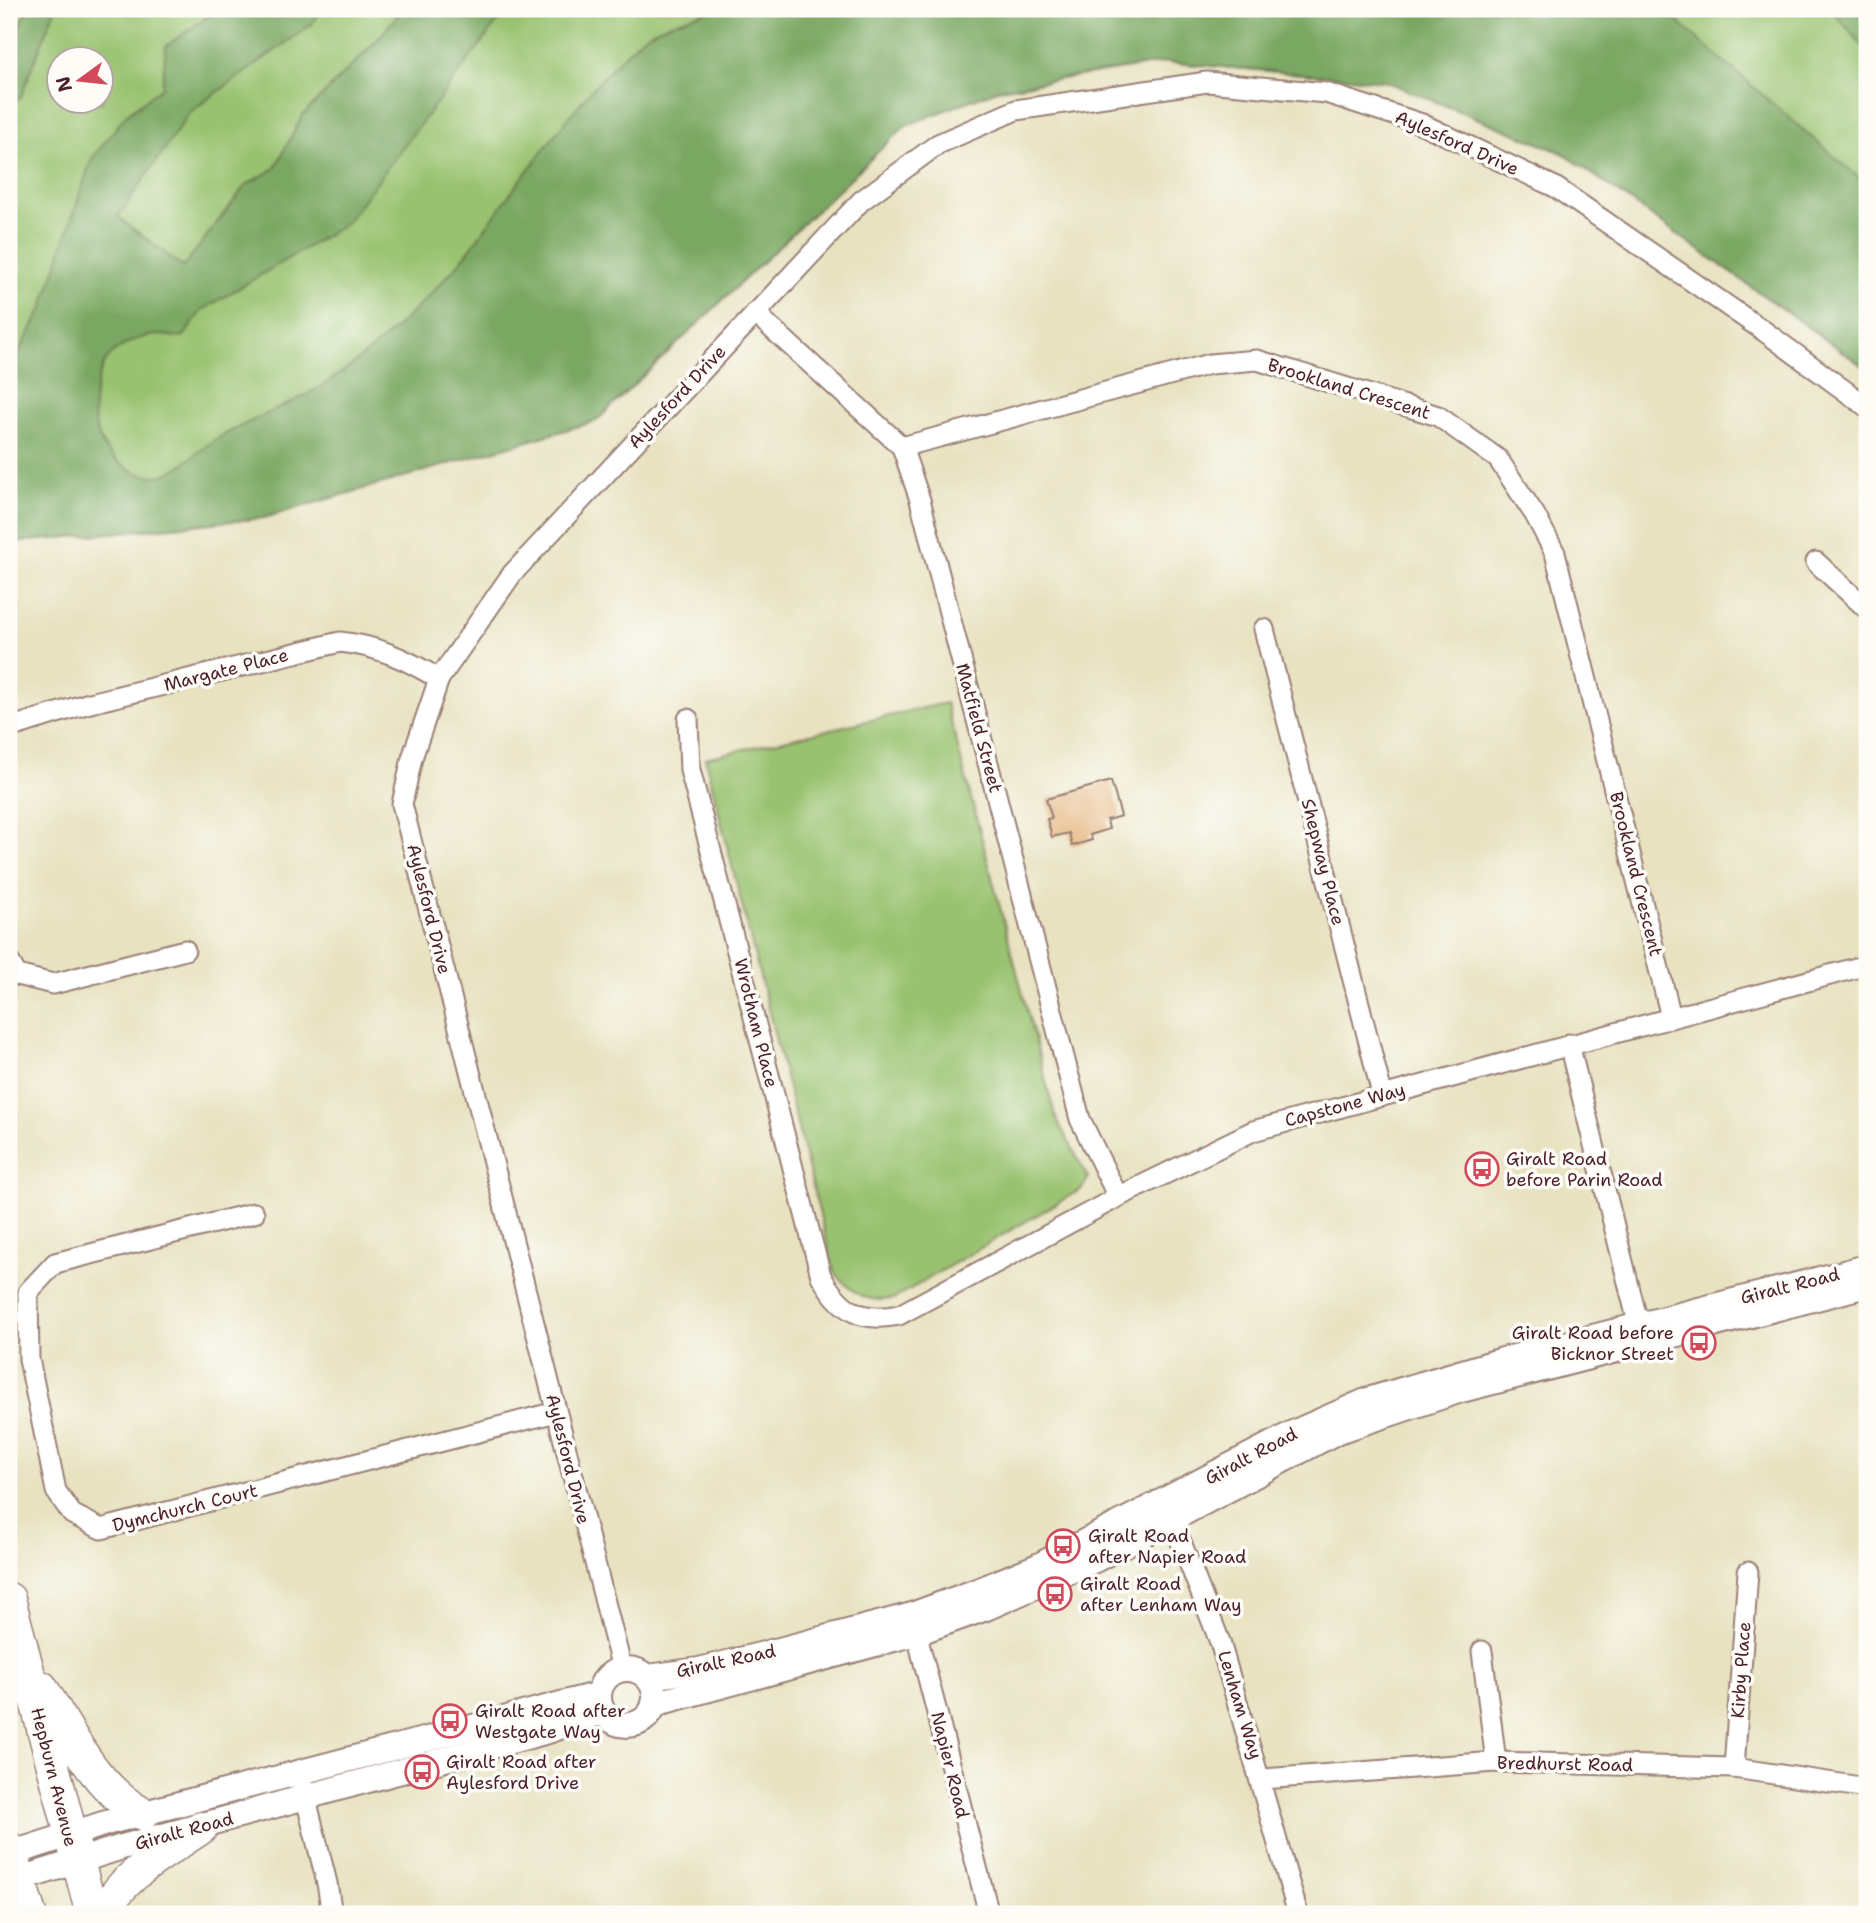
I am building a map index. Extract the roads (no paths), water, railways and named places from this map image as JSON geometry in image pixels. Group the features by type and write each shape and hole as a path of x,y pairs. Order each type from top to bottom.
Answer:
{"main road":[{"name":"Hepburn Avenue","path":"9,1599 72,1847 92,1914"},
{"path":"24,1659 98,1776 121,1802 143,1815"},
{"path":"106,1914 116,1894 131,1878 201,1828"},
{"path":"11,1864 30,1914"}],"street":[{"name":"Aylesford Drive","path":"622,1668 402,804 412,758 439,679 512,575 861,201 938,144 1016,110 1207,82 1326,93 1422,124 1555,187 1764,331 1867,407"},
{"name":"Matfield Street","path":"755,313 902,447 920,500 1080,1119 1118,1197"},
{"name":"Brookland Crescent","path":"902,447 1210,364 1257,360 1438,416 1499,458 1555,553 1671,1017"},
{"path":"1816,562 1867,609"},
{"name":"Shepway Place","path":"1264,629 1382,1094"},
{"name":"Margate Place","path":"9,727 86,704 340,642 363,645 401,656 439,679"},
{"name":"Wrotham Place","path":"688,719 690,770 821,1276 834,1300 854,1313"},
{"path":"9,961 17,975 53,984 185,950"},
{"name":"Capstone Way","path":"854,1313 879,1319 899,1315 1118,1197 1253,1130 1867,965"},
{"path":"1569,1044 1641,1334"},
{"name":"Dymchurch Court","path":"254,1213 55,1263 28,1292 29,1359 56,1491 72,1514 101,1529 556,1412"},
{"name":"Giralt Road","path":"654,1704 1048,1583 1169,1511 1338,1432 1382,1415 1867,1267"},
{"name":"Giralt Road","path":"1641,1334 1867,1285"},
{"name":"Lenham Way","path":"1169,1511 1220,1642 1262,1780 1298,1914"},
{"name":"Kirby Place","path":"1734,1768 1748,1572"},
{"name":"Giralt Road","path":"648,1677 699,1670 914,1624"},
{"name":"Napier Road","path":"914,1624 989,1914"},
{"path":"1482,1651 1496,1762"},
{"path":"622,1668 633,1669 648,1677 654,1688 654,1704 646,1717 634,1724 619,1724 601,1703 606,1678 622,1668"},
{"name":"Giralt Road","path":"72,1847 143,1815 303,1786 548,1731 601,1703"},
{"name":"Bredhurst Road","path":"1262,1780 1496,1762 1734,1768 1867,1788"},
{"path":"303,1786 332,1914"},
{"name":"Giralt Road","path":"11,1864 72,1847 201,1828 303,1786"}],"place":[{"name":"Giralt Road before Parin Road","path":"1482,1169"},
{"name":"Giralt Road before Bicknor Street","path":"1699,1343"},
{"name":"Giralt Road after Napier Road","path":"1063,1546"},
{"name":"Giralt Road after Lenham Way","path":"1055,1594"},
{"name":"Giralt Road after Westgate Way","path":"450,1721"},
{"name":"Giralt Road after Aylesford Drive","path":"422,1772"}]}
